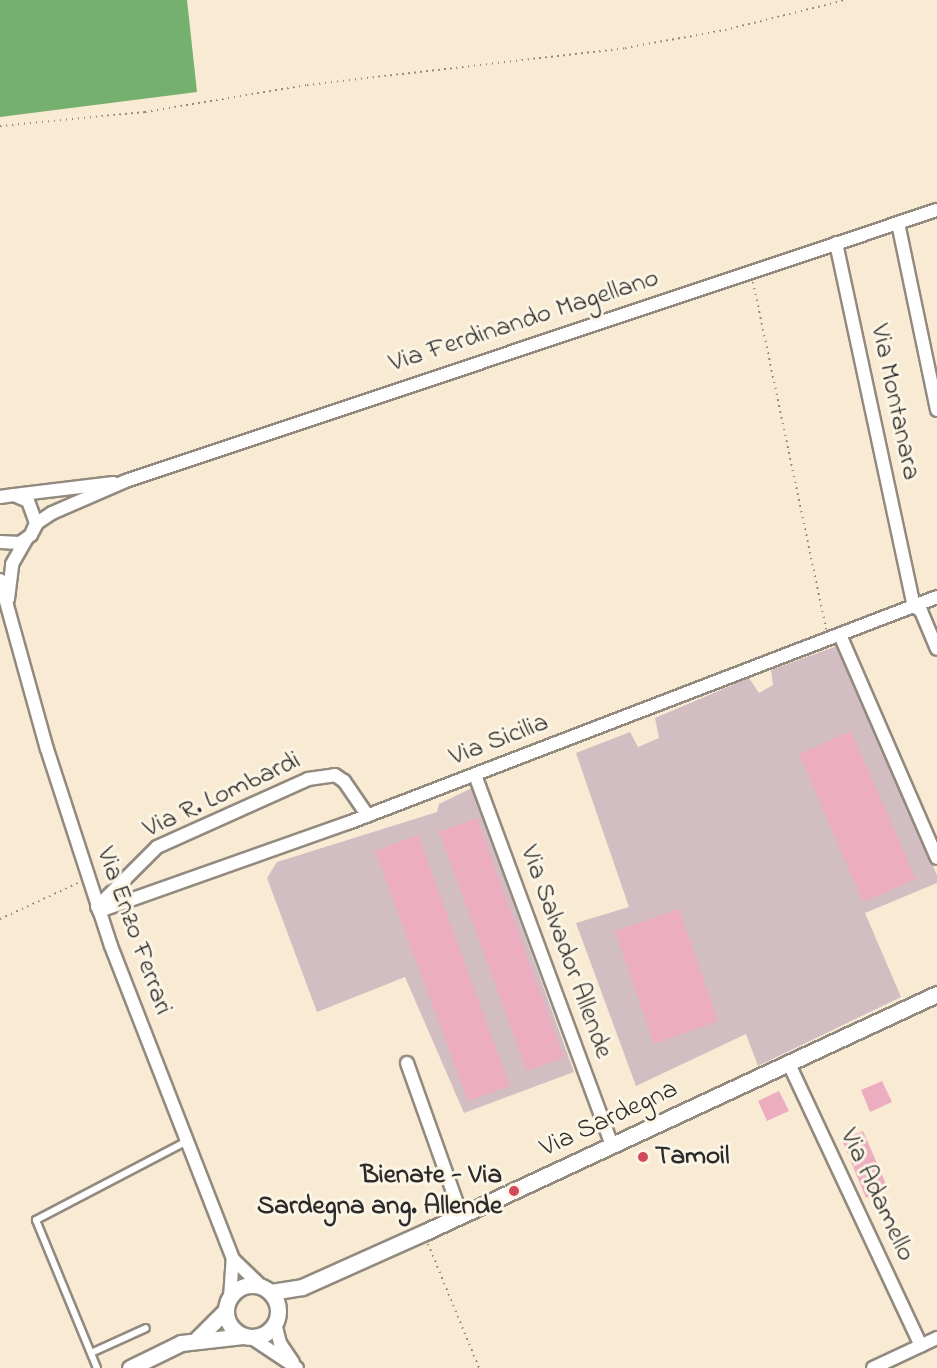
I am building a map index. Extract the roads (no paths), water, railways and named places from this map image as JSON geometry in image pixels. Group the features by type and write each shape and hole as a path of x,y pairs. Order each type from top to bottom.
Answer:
{"street":[{"name":"Via Ferdinando Magellano","path":"30,535 37,523 52,513 126,481 937,210"},
{"path":"898,223 937,410"},
{"name":"Via Montanara","path":"836,243 914,606"},
{"name":"Via Ferdinando Magellano","path":"0,497 126,481"},
{"path":"0,542 12,544 30,535 33,508 14,495"},
{"name":"Via Enzo Ferrari","path":"8,612 12,564 30,535"},
{"name":"Via Enzo Ferrari","path":"0,580 98,909 233,1259 266,1289"},
{"name":"Via Sicilia","path":"98,909 368,816 937,597"},
{"path":"914,606 921,611 937,649"},
{"path":"834,637 937,858"},
{"name":"Via R. Lombardi","path":"98,909 157,847 308,779 335,775 344,781 368,816"},
{"name":"Via Salvador Allende","path":"475,775 612,1146"},
{"name":"Via Sardegna","path":"266,1289 302,1287 612,1146 937,994"},
{"path":"407,1063 461,1215"},
{"name":"Via Adamello","path":"789,1064 921,1346"},
{"name":"Via Enzo Ferrari","path":"228,1304 233,1259"},
{"path":"197,1339 241,1287 266,1289 277,1317 280,1343 297,1368"},
{"name":"Via Sardegna","path":"277,1317 302,1287"},
{"path":"228,1304 233,1329 297,1368"},
{"path":"130,1368 197,1339 263,1335 277,1317"},
{"path":"873,1368 937,1338"}],"lane":[{"path":"97,1368 36,1220 187,1141"},
{"path":"91,1353 146,1328"}],"place":[{"name":"Tamoil","path":"643,1157"},
{"name":"Bienate - Via Sardegna ang. Allende","path":"514,1191"}]}
